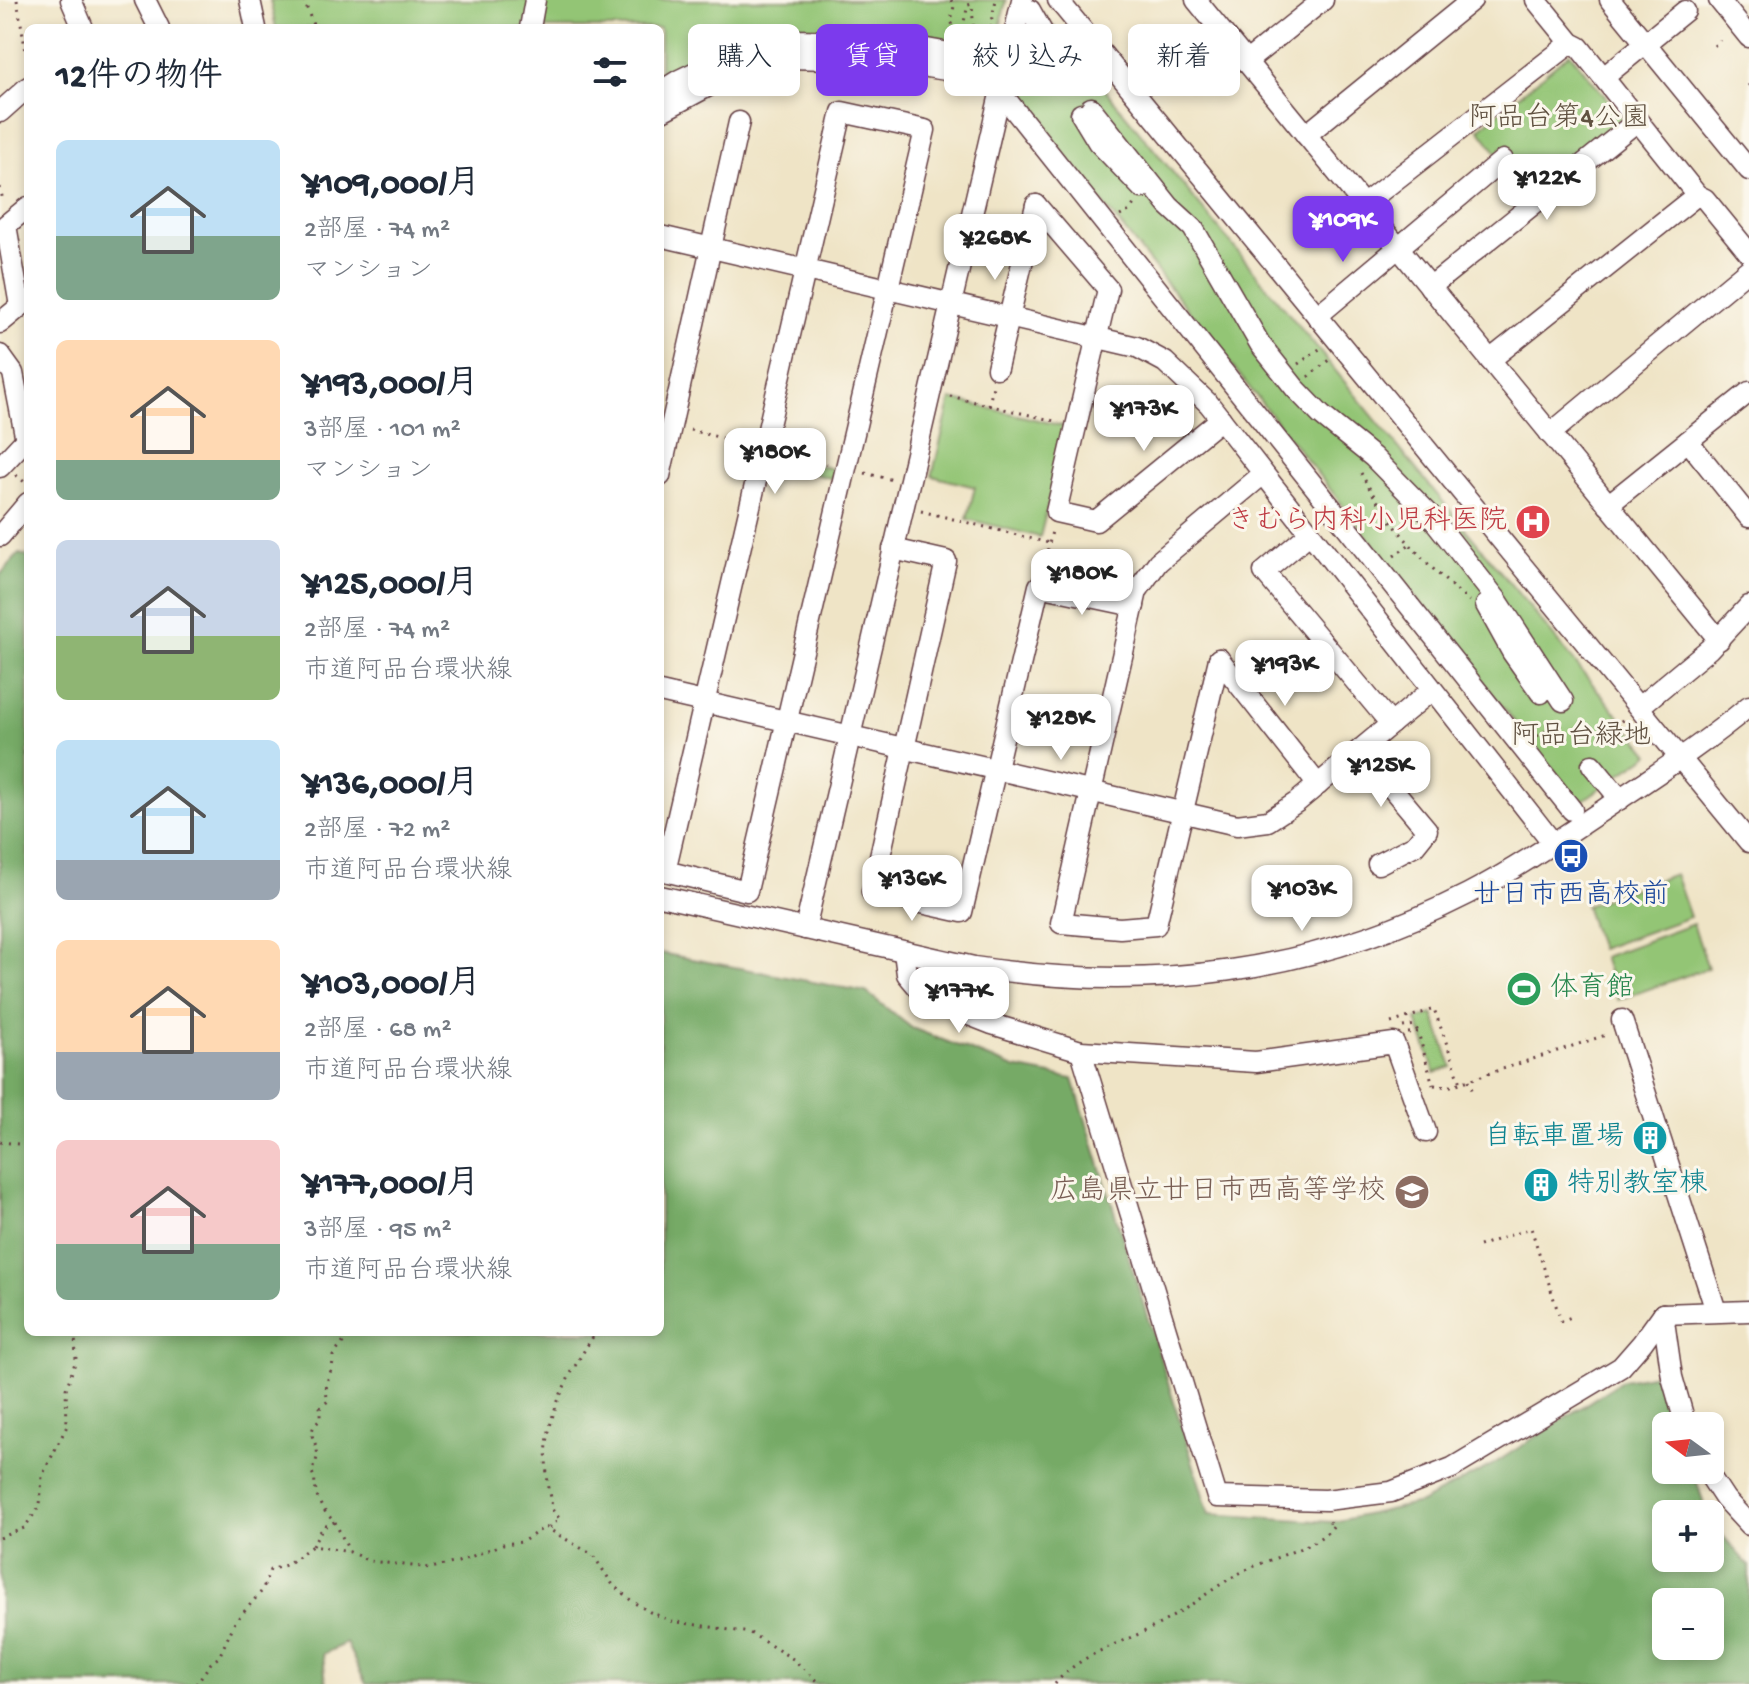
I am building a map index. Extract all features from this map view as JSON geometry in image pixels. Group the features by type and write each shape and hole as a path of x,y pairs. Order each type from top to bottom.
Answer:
{"street":[{"path":"71,0 81,24"},
{"path":"145,0 157,24"},
{"path":"250,0 255,24"},
{"path":"531,24 535,0"},
{"path":"1058,0 1634,711 1681,758 1749,842"},
{"path":"1196,0 1719,640"},
{"path":"1246,62 1323,0"},
{"path":"1306,135 1472,0"},
{"path":"1536,0 1571,43 1579,47 1634,113 1636,122 1749,253"},
{"path":"1610,0 1749,170"},
{"path":"1719,0 1749,37"},
{"path":"1014,24 1022,3"},
{"path":"1022,3 1035,24"},
{"path":"1017,24 1022,3"},
{"path":"1604,77 1685,11"},
{"path":"664,89 743,49 780,40 944,42"},
{"path":"1363,205 1571,43"},
{"path":"664,110 720,80 783,58 883,60 944,70"},
{"path":"0,112 24,91"},
{"path":"805,929 1000,96"},
{"path":"1009,103 1572,810"},
{"path":"1169,206 1143,189 1098,142 1086,111 1169,206 1193,228 1260,344 1295,388 1321,415 1373,457 1450,539 1497,600 1557,712"},
{"path":"842,112 925,130 747,891 665,871 805,270 842,112"},
{"path":"664,458 739,122"},
{"path":"1430,287 1636,122"},
{"path":"1317,316 1503,160"},
{"path":"1490,360 1697,195"},
{"path":"997,368 1036,205 1108,289 1056,512 1096,521 1221,419"},
{"path":"0,323 24,303 6,225 24,210"},
{"path":"664,237 1137,347 1165,362 1209,404 1553,843"},
{"path":"1550,434 1749,269"},
{"path":"0,355 20,368 24,408"},
{"path":"1608,505 1749,392"},
{"path":"0,467 24,441"},
{"path":"1688,441 1749,517"},
{"path":"1262,475 1158,562 1137,591 1061,923 1120,928 1156,925 1219,659 1318,785"},
{"path":"0,536 24,508"},
{"path":"1309,534 1264,572 1391,724"},
{"path":"1450,539 1512,652 1557,712"},
{"path":"893,549 946,561 872,892 962,912 1039,586 1134,606"},
{"path":"1634,711 1719,640 1749,606"},
{"path":"664,693 1237,825 1268,821 1318,785 1391,724 1464,675"},
{"path":"664,897 986,969 1075,979 1176,977 1227,971 1314,953 1387,930 1468,894 1620,799 1714,735 1749,706"},
{"path":"1360,750 1427,830 1415,845 1378,864"},
{"path":"1592,765 1620,799"},
{"path":"904,952 907,974 928,999 992,1024 1081,1051 1256,1062 1394,1043 1426,1132"},
{"path":"1624,1024 1716,1311"},
{"path":"1081,1051 1217,1497 1326,1500 1352,1497 1391,1492 1452,1468 1621,1367 1663,1314"},
{"path":"1663,1314 1749,1311"},
{"path":"1663,1314 1672,1377 1682,1412"},
{"path":"1715,1484 1749,1525"}],"path":[{"path":"17,0 24,41"},
{"path":"304,0 313,24"},
{"path":"951,0 954,6 952,24"},
{"path":"963,24 968,5 972,4 978,24"},
{"path":"1714,46 1720,40"},
{"path":"1105,224 1129,211 1143,189"},
{"path":"930,391 1077,427"},
{"path":"671,426 763,448"},
{"path":"797,456 813,461"},
{"path":"1361,473 1374,498 1410,544 1444,581 1496,623"},
{"path":"903,506 1049,543"},
{"path":"1039,586 1056,512"},
{"path":"1388,561 1410,544"},
{"path":"1602,736 1634,711"},
{"path":"1530,740 1557,712"},
{"path":"1418,1032 1415,1025 1386,1027 1434,1009 1461,1083"},
{"path":"1433,1085 1448,1087 1461,1083 1624,1024"},
{"path":"1469,1080 1473,1093"},
{"path":"0,1142 24,1145"},
{"path":"1479,1246 1531,1228 1561,1321 1571,1317"},
{"path":"0,1538 24,1528 40,1506 42,1476 67,1426 66,1389 76,1360 75,1336"},
{"path":"346,1336 333,1356 333,1365 326,1378 328,1401 320,1408 320,1420 311,1427 310,1432 318,1450 318,1458 311,1471 316,1479 315,1490 321,1506 335,1522 350,1552"},
{"path":"549,1528 560,1519 550,1510 551,1496 546,1480 547,1431 566,1379 593,1336"},
{"path":"196,1684 219,1657 235,1622 262,1591 270,1570 286,1565 312,1546 320,1531 327,1524 335,1522"},
{"path":"1055,1684 1067,1669 1166,1621 1211,1589 1246,1570 1330,1531 1334,1525 1329,1522"},
{"path":"312,1546 350,1552 369,1561 431,1568 458,1562 503,1544 522,1542 545,1527 549,1528 593,1555 613,1585 641,1607 671,1621 750,1633 793,1659 821,1684"}],"green space":[{"path":"270,0 1006,0 1001,24 944,24 944,48 928,46 928,24 816,24 816,35 800,33 800,24 688,24 688,71 664,81 664,24 275,24"},
{"name":"阿品台緑地","path":"1042,13 1051,24 1040,24"},
{"name":"阿品台第4公園","path":"1570,53 1625,121 1530,198 1479,129"},
{"name":"阿品台緑地","path":"1023,96 1110,96 1650,754 1579,803 1022,101"},
{"path":"951,399 1067,427 1040,537 967,519 975,487 932,476"},
{"path":"772,452 836,470 833,479 769,462"},
{"path":"19,554 24,555 24,1336 664,1336 664,954 866,992 912,1028 1015,1068 1073,1079 1209,1514 1333,1522 1420,1503 1492,1465 1623,1380 1655,1374 1674,1412 1652,1412 1652,1484 1697,1484 1703,1500 1652,1500 1652,1572 1724,1572 1724,1537 1749,1566 1749,1684 366,1684 346,1643 323,1654 326,1684 0,1684 0,575"},
{"path":"1675,874 1690,917 1600,949 1585,906"},
{"path":"1693,924 1708,968 1618,1000 1603,957"},
{"path":"1433,1014 1452,1067 1435,1073 1417,1020"}],"place":[{"name":"きむら内科小児科医院","path":"1533,522"},
{"name":"廿日市西高校前","path":"1571,856"},
{"name":"体育館","path":"1524,989"},
{"name":"自転車置場","path":"1650,1138"},
{"name":"特別教室棟","path":"1541,1185"},
{"name":"広島県立廿日市西高等学校","path":"1412,1192"}]}
